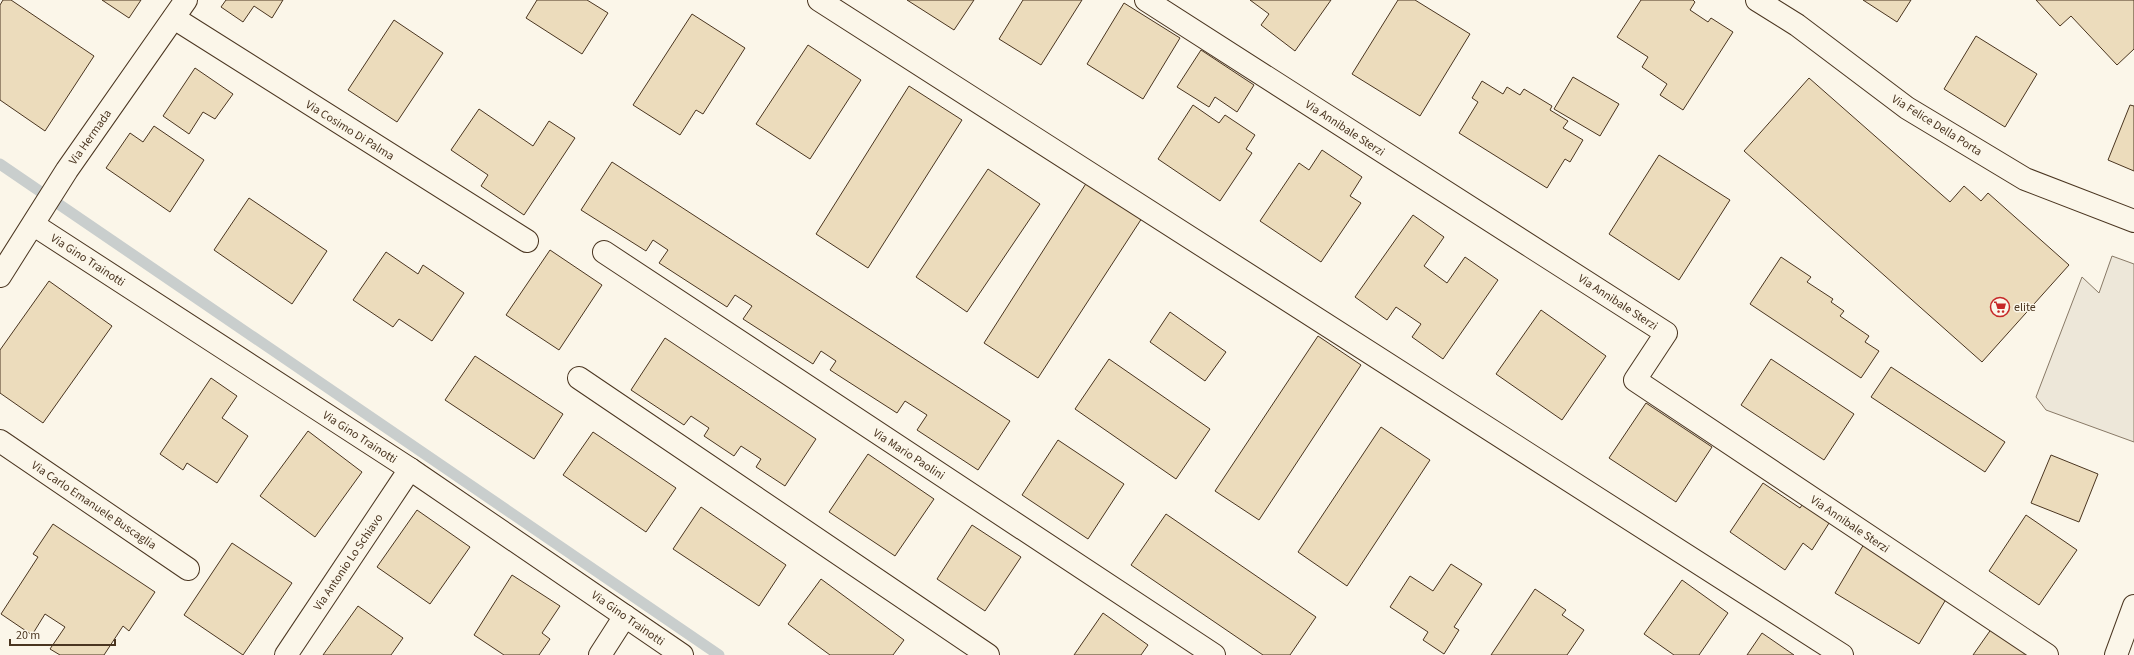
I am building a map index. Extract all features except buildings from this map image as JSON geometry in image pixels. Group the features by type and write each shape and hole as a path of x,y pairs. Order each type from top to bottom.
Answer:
{"street":[{"name":"Via Hermada","path":"0,276 67,170 186,0"},
{"path":"819,0 1842,655"},
{"name":"Via Annibale Sterzi","path":"1146,0 1666,333 1635,380 2047,655"},
{"name":"Via Felice Della Porta","path":"1757,0 1797,24 1907,108 2025,179 2134,221"},
{"name":"Via Cosimo Di Palma","path":"174,18 527,241"},
{"name":"Via Gino Trainotti","path":"36,220 410,469 682,655"},
{"name":"Via Mario Paolini","path":"604,252 1214,655"},
{"path":"579,378 988,655"},
{"name":"Via Carlo Emanuele Buscaglia","path":"0,441 188,569"},
{"name":"Via Antonio Lo Schiavo","path":"286,655 410,469"},
{"path":"2116,655 2134,606"},
{"path":"600,655 625,616"}],"shaded area":[{"path":"2112,256 2134,264 2134,442 2046,410 2036,397 2082,277 2099,293"}],"waterway":[{"path":"0,164 719,655"}],"place":[{"name":"elite","path":"2000,307"}]}
